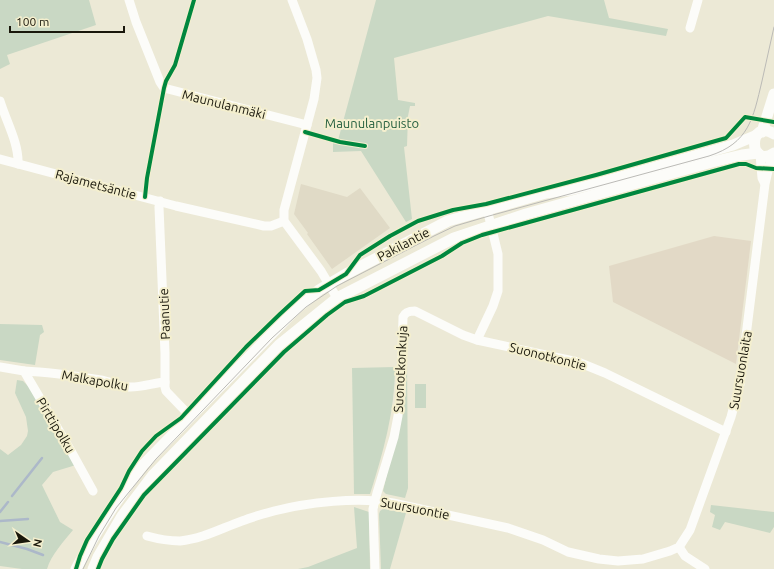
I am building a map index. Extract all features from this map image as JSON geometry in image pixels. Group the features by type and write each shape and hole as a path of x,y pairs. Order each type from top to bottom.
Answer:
{"main road":[{"path":"759,154 754,144 754,140 759,134 774,94"},
{"path":"759,134 768,131 774,134 774,119"},
{"name":"Pakilantie","path":"76,569 98,528 143,465 297,308 312,295 329,284 438,225 456,218 546,193 570,190 589,185 733,145 759,134"},
{"name":"Pakilantie","path":"92,569 122,516 143,487 164,462 279,345 337,298 454,238 491,225 712,162 742,155 759,154 766,156 773,153"}],"street":[{"name":"Maunulanmäki","path":"129,0 160,82 164,88 307,125"},
{"path":"292,0 316,70 317,78 316,94 284,210 284,222 329,284 337,298"},
{"path":"690,28 698,0"},
{"path":"0,101 14,141 18,156 18,164"},
{"name":"Suursuonlaita","path":"679,547 690,530 736,403 744,364 765,184 773,153"},
{"name":"Suursuonlaita","path":"759,154 762,178 765,184"},
{"name":"Rajametsäntie","path":"0,159 160,201 268,227 284,222"},
{"name":"Paanutie","path":"160,201 166,391 191,417"},
{"path":"477,340 493,306 498,291 499,261 487,209"},
{"name":"Suonotkontie","path":"410,311 415,311 463,335 477,340 585,364 726,432"},
{"name":"Suonotkonkuja","path":"375,569 373,509 396,426 401,393 403,318 404,314 410,311"},
{"path":"0,367 24,371"},
{"name":"Malkapolku","path":"24,371 102,380 128,387 165,382"},
{"name":"Pirttipolku","path":"24,371 93,492"},
{"name":"Suursuontie","path":"147,536 168,541 181,541 200,537 242,521 293,507 344,501 375,500 508,528 542,540 568,552 599,559 618,561 643,559 665,553 679,547"},
{"path":"679,547 685,556 705,569"}],"shaded area":[{"path":"301,184 347,197 360,188 390,228 332,269 294,214"},
{"path":"714,236 751,241 736,364 613,302 609,266"}],"green space":[{"path":"0,0 89,0 96,25 7,55 10,64 0,69"},
{"name":"Maunulanpuisto","path":"376,0 604,0 609,18 668,29 666,36 548,16 394,58 398,100 415,103 415,106 410,106 408,116 407,146 404,147 412,219 406,222 361,151 333,152 333,143 337,144"},
{"path":"0,324 42,325 44,332 40,335 35,365 0,360"},
{"path":"407,359 408,488 405,498 386,494 383,491 404,401"},
{"path":"395,367 391,416 384,447 370,494 354,494 352,368"},
{"path":"17,380 23,381 31,389 76,465 53,472 42,485 60,522 73,530 55,553 47,569 22,569 0,566 0,449 8,455 21,445 27,436 28,431 26,417 15,393"},
{"path":"415,384 426,384 426,408 415,408"},
{"path":"711,505 774,512 774,527 770,533 725,522 720,530 712,527 715,515 710,512"},
{"path":"354,507 369,512 370,569 298,569 308,567 357,548"},
{"path":"383,509 406,513 390,569 381,569 379,514"}],"waterway":[{"path":"12,496 42,458"},
{"path":"0,512 8,502"},
{"path":"0,521 28,519"},
{"path":"0,542 43,555"}],"tram line":[{"path":"83,569 99,536 116,508 156,459 272,338 306,307 337,286 455,226 709,156 722,151 741,137 752,118 759,95 774,27"}],"cycle path":[{"path":"145,197 147,178 164,88 166,81 175,65 194,0"},
{"path":"76,569 87,540 121,488 129,471 142,451 156,436 181,418 246,347 305,291 319,290 346,274 360,255 390,236 418,221 453,210 486,204 596,175 726,138 745,117 774,122"},
{"path":"305,132 340,142 365,146"},
{"path":"98,569 113,539 144,495 284,352 327,315 345,302 364,296 442,256 462,243 482,235 739,164 746,164 756,168 774,169"}]}
